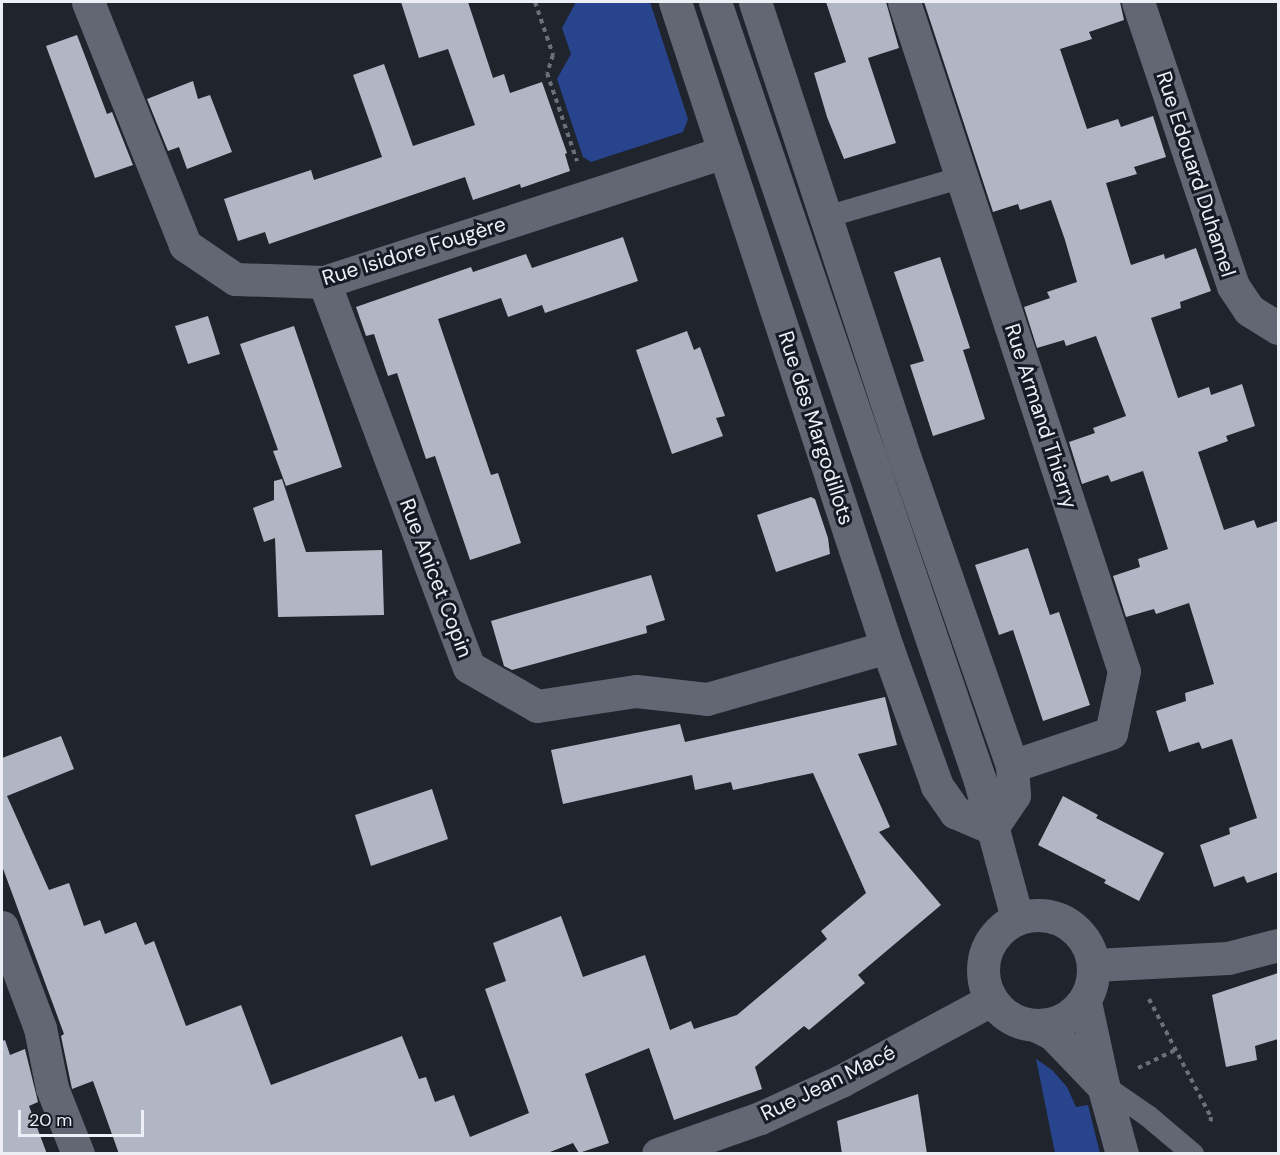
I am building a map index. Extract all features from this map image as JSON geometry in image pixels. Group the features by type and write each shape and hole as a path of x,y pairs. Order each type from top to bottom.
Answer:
{"street":[{"name":"Rue Isidore Fougère","path":"88,2 185,245 235,279 324,282 724,152"},
{"name":"Rue des Margodillots","path":"675,2 887,647 937,786 955,812 992,828"},
{"name":"Rue des Margodillots","path":"715,2 980,781 1017,918"},
{"path":"755,2 1012,766 1014,795 992,828"},
{"name":"Rue Armand Thierry","path":"904,2 1124,671 1111,733 1012,766"},
{"name":"Rue Edouard Duhamel","path":"1138,2 1233,286 1249,310 1278,328"},
{"name":"Rue Anicet Copin","path":"324,282 469,667 537,706 636,691 707,699 887,647"},
{"path":"1036,1026 1064,1020 1085,1002 1092,985 1094,965 1090,949 1081,933 1067,922 1051,915 1034,914 1017,918 997,932 985,953 983,977 991,1000 1003,1013 1019,1022 1036,1026 1053,1034 1103,1085"},
{"path":"2,927 40,1028 52,1088 78,1154"},
{"path":"1094,965 1116,962 1145,964 1228,958 1278,945"},
{"name":"Rue Jean Macé","path":"658,1154 760,1118 841,1081 991,1000"},
{"path":"1085,1002 1103,1085 1122,1154"}],"lane":[{"path":"826,217 963,177"},
{"path":"1103,1085 1148,1116 1193,1154"}],"path":[{"path":"535,2 553,55 547,73 589,196"},
{"path":"1145,964 1149,1001 1211,1117 1208,1135"}],"shaded area":[{"path":"576,2 650,2 688,119 683,132 591,162 583,157 557,79 571,54 562,28"},
{"path":"1036,1059 1052,1070 1067,1087 1076,1107 1088,1105 1100,1153 1055,1153"}],"building":[{"path":"401,2 468,2 493,78 504,74 510,93 542,82 567,153 565,154 570,171 521,188 520,184 473,200 465,177 269,244 265,232 238,241 224,199 311,170 314,180 382,157 353,75 384,64 413,146 475,125 448,49 419,58"},
{"path":"826,2 886,2 899,48 868,58 896,143 844,159 827,117 814,73 846,62"},
{"path":"924,2 1120,2 1124,20 1089,32 1092,39 1060,49 1087,129 1118,119 1121,127 1153,116 1166,157 1134,167 1137,174 1106,183 1131,265 1164,254 1165,259 1196,248 1211,291 1180,302 1181,308 1151,318 1178,398 1209,387 1211,395 1242,384 1255,426 1226,436 1228,441 1198,452 1224,530 1254,520 1257,528 1278,521 1278,872 1247,883 1244,876 1214,887 1200,845 1230,834 1229,828 1257,818 1232,739 1202,749 1199,742 1169,752 1156,711 1186,701 1185,693 1214,684 1189,603 1156,614 1154,609 1126,617 1113,576 1140,567 1138,559 1168,549 1143,471 1111,482 1108,475 1082,484 1069,442 1095,433 1093,428 1126,416 1096,336 1066,346 1064,340 1037,348 1024,307 1050,298 1047,292 1077,282 1065,240 1051,200 1020,210 1018,204 993,212"},
{"path":"77,35 107,114 112,112 133,165 95,178 46,46"},
{"path":"193,81 198,99 210,95 232,152 187,169 179,147 168,151 147,99"},
{"path":"623,237 638,281 545,313 542,305 508,317 501,298 438,319 491,475 498,473 521,543 470,560 435,456 426,459 397,373 388,376 374,334 366,336 356,307 471,267 473,272 526,254 532,268"},
{"path":"940,257 970,348 963,350 985,419 933,436 910,365 924,361 894,272"},
{"path":"208,316 220,354 188,364 175,326"},
{"path":"294,326 342,467 286,486 273,451 278,450 240,344"},
{"path":"687,331 694,350 700,347 725,416 716,418 723,436 672,454 636,350"},
{"path":"282,479 306,552 382,550 384,615 278,617 275,538 264,542 253,508 274,500 274,481"},
{"path":"811,497 815,499 828,538 830,554 776,572 757,515"},
{"path":"1028,548 1050,615 1059,612 1090,705 1043,721 1013,630 999,635 975,565"},
{"path":"651,575 665,620 646,626 647,633 512,670 504,666 491,621"},
{"path":"885,697 897,745 858,754 890,827 879,832 941,905 858,975 865,983 809,1030 804,1026 755,1067 762,1089 674,1120 649,1048 585,1074 609,1143 579,1153 573,1143 545,1154 119,1154 93,1081 72,1089 61,1036 64,1034 2,866 2,758 61,736 74,769 7,796 49,890 69,883 84,926 100,920 105,934 136,922 145,945 154,941 186,1026 241,1005 271,1085 402,1036 419,1079 426,1077 435,1102 454,1095 470,1137 529,1113 485,989 506,981 493,943 561,916 583,977 645,955 670,1030 691,1021 694,1029 737,1015 827,939 821,931 866,893 813,773 733,790 731,782 695,790 692,775 563,804 551,750 680,724 685,742"},
{"path":"432,789 448,839 371,866 355,815"},
{"path":"1063,796 1098,815 1096,818 1164,853 1139,901 1104,883 1106,880 1038,845"},
{"path":"1278,973 1278,1039 1255,1046 1257,1060 1226,1067 1212,995"},
{"path":"5,1040 10,1055 25,1049 38,1102 29,1106 47,1154 2,1154 2,1041"},
{"path":"918,1094 927,1154 842,1154 837,1121"}]}
